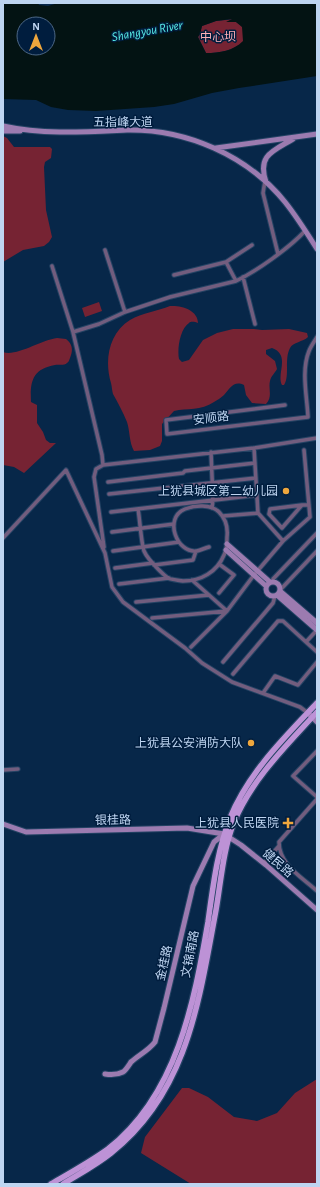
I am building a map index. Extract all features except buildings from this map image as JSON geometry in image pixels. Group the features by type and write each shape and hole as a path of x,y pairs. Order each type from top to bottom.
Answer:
{"main road":[{"name":"文锦南路","path":"51,1184 109,1148 126,1132 141,1116 153,1099 171,1067 179,1048 193,995 204,947 219,857 227,835 254,785 310,715 317,703"},
{"name":"文锦南路","path":"310,715 317,712"},
{"name":"文锦南路","path":"63,1184 99,1162 129,1137 158,1103 178,1068 192,1027 199,997 218,898 227,835"}],"street":[{"name":"五指峰大道","path":"3,126 43,132 128,130 157,132 185,138 216,148 249,169 265,182 284,201 306,231 317,250"},
{"path":"3,131 43,132"},
{"path":"216,148 317,134"},
{"path":"278,254 263,193 265,182 262,171 263,161 272,152 295,137"},
{"path":"73,332 99,324 125,312 170,297 236,281 278,254 306,231"},
{"path":"174,275 226,262 252,245"},
{"path":"105,250 125,312"},
{"path":"226,262 236,281"},
{"path":"52,266 73,332 103,464"},
{"path":"243,277 256,324"},
{"name":"安顺路","path":"285,405 166,420 167,434 308,417 305,377 309,350 317,337"},
{"path":"317,438 254,448 103,464 96,469 94,477 105,553 112,586 123,602 185,648 202,663 232,682 300,706 317,722"},
{"path":"254,448 258,513 283,540"},
{"path":"191,647 227,612 283,540 310,518 304,450"},
{"path":"211,452 212,508"},
{"path":"108,482 255,463"},
{"path":"3,538 66,470 105,553"},
{"path":"109,494 256,478"},
{"path":"111,512 257,496"},
{"path":"302,505 282,528 269,514 270,509 302,505 309,505"},
{"path":"119,584 169,578 178,580 192,580 203,577 219,564 226,550 227,544 227,525 223,516 216,509 212,508 200,506 185,509 174,518 174,524 179,542 186,549 196,551 209,547"},
{"path":"138,509 144,552 169,578"},
{"path":"223,516 258,513"},
{"path":"112,532 174,524"},
{"path":"306,642 317,628 278,593 268,594 266,590 273,579 317,533"},
{"path":"113,551 179,542"},
{"path":"227,544 256,573"},
{"path":"226,550 270,583 278,583 278,593"},
{"path":"115,568 193,560 196,551"},
{"path":"223,662 273,603 278,593 317,551"},
{"path":"219,564 234,575 219,593"},
{"path":"192,580 227,612"},
{"path":"136,602 209,595"},
{"path":"152,618 227,612"},
{"path":"233,674 278,620 283,621 317,652"},
{"path":"263,693 275,676 298,685 317,662"},
{"path":"317,751 293,776 317,798 279,842 282,858 285,863 317,891"},
{"path":"3,770 18,769"},
{"name":"银桂路","path":"3,824 26,832 187,828 227,835"},
{"name":"健民路","path":"227,835 264,863 317,910"},
{"name":"金桂路","path":"105,1074 118,1074 124,1071 155,1042 193,886 214,842 227,835"},
{"path":"264,863 279,846"}],"green space":[{"name":"中心坝","path":"235,19 227,22 236,22 243,27 244,41 226,51 206,53 198,37 202,26 216,21"},
{"path":"3,136 7,138 14,147 50,147 52,149 51,158 45,162 44,167 46,210 52,237 44,246 23,250 3,262"},
{"path":"99,302 102,311 85,317 82,308"},
{"path":"170,306 179,306 188,309 197,318 198,323 190,322 181,334 178,355 182,362 189,360 203,340 217,333 233,329 289,329 307,333 308,337 293,344 288,352 287,377 284,385 282,385 281,381 281,355 278,351 272,348 266,350 266,354 275,361 277,369 271,379 270,396 266,404 252,403 246,395 244,385 238,383 235,384 230,387 222,397 209,405 199,408 174,411 162,424 162,441 160,446 150,450 134,451 131,444 127,422 113,393 109,374 108,356 113,340 123,325 130,320"},
{"path":"57,338 66,339 71,345 72,350 68,363 47,367 41,370 34,378 31,388 31,402 37,405 37,423 46,440 50,443 56,443 24,473 14,467 3,465 3,352 15,352"},
{"path":"317,1079 317,1184 191,1184 141,1153 145,1137 182,1088 189,1088 208,1097 234,1117 257,1121 277,1113 295,1093"}],"water":[{"name":"Shangyou River","path":"3,3 38,3 39,5 48,6 58,3 317,3 317,76 212,93 174,104 154,107 96,111 68,110 51,107 36,100 3,99","holes":["232,19 226,22 236,22 242,27 243,41 226,51 206,53 198,37 202,26 216,21"]}],"place":[{"name":"上犹县城区第二幼儿园","path":"286,491"},
{"name":"上犹县公安消防大队","path":"251,743"},
{"name":"上犹县人民医院","path":"288,823"}]}
